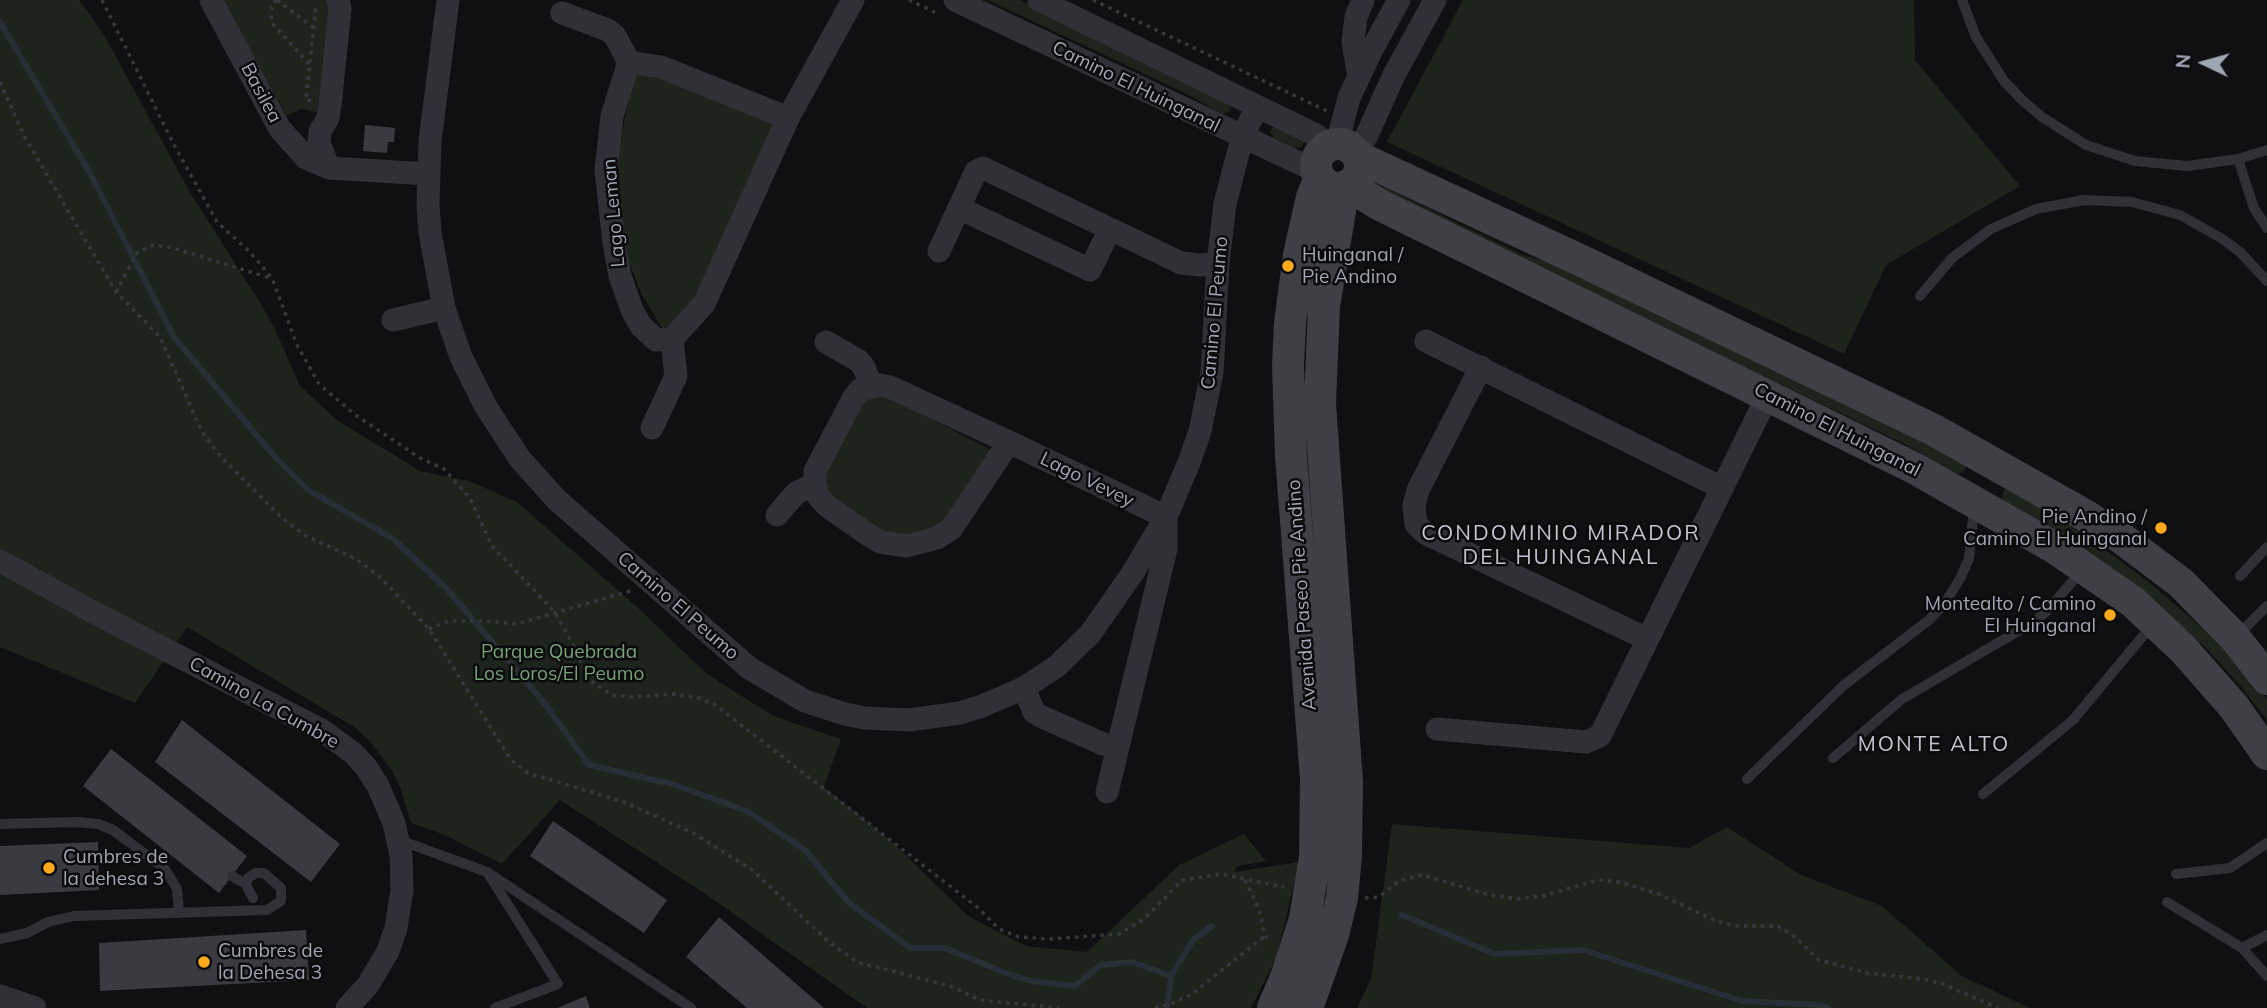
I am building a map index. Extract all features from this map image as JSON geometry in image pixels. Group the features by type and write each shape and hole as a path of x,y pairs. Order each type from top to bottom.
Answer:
{"street":[{"name":"Basilea","path":"211,0 280,129 306,158 329,168 428,174"},
{"name":"Camino El Peumo","path":"448,0 430,141 430,233 437,284 444,308 471,380 486,407 520,459 557,500 758,674 805,701 845,714 884,720 935,717 982,706 1024,688 1057,666 1090,634 1132,574 1166,517 1190,460 1208,400 1215,345 1218,263 1225,204 1242,138 1251,118 1259,109"},
{"path":"652,428 676,376 672,339 704,304 788,118 853,0"},
{"name":"Camino El Huinganal","path":"955,0 1242,138 1339,165 1620,279 1934,430 2088,517 2141,551 2181,583 2235,638 2267,679"},
{"name":"Camino El Huinganal","path":"1040,0 1316,135 1364,197 1916,469 2085,567 2155,622 2209,677 2267,754"},
{"path":"1359,76 1353,42 1356,17 1363,0"},
{"name":"Avenida Paseo Pie Andino","path":"1307,1008 1322,971 1342,898 1346,855 1347,782 1320,404 1324,306 1345,112 1359,76 1399,0"},
{"name":"Avenida Paseo Pie Andino","path":"1273,1008 1305,919 1315,857 1316,779 1292,456 1288,365 1290,323 1299,255 1312,197 1367,135 1394,75 1435,0"},
{"path":"327,1 340,9 328,118 320,131 318,144 329,168"},
{"path":"562,13 608,30 615,36 629,62 661,67 788,118"},
{"name":"Lago Leman","path":"629,62 612,117 606,170 614,243 620,276 632,310 641,326 656,340 672,339"},
{"path":"939,251 976,171 982,168 1181,263 1218,263"},
{"path":"959,208 1090,270 1110,229"},
{"path":"393,320 444,308"},
{"path":"1426,341 1722,488"},
{"path":"826,342 859,361 871,387 860,390 854,397 815,471 818,496 827,506 880,542 907,547 937,538 951,529 1009,442"},
{"path":"1480,367 1418,490 1414,505 1416,524 1425,533 1647,639"},
{"name":"Lago Vevey","path":"871,387 890,387 1166,517"},
{"path":"1437,729 1586,742 1600,736 1768,395"},
{"path":"1974,502 1992,462"},
{"path":"777,515 796,493 815,484"},
{"name":"Camino El Peumo","path":"1107,792 1166,549 1166,517"},
{"name":"Camino La Cumbre","path":"0,561 306,722 338,741 366,767 388,805 399,840 402,890 396,928 379,967 368,985 347,1008"},
{"path":"1024,688 1034,712 1040,716 1103,744 1118,747"},
{"path":"0,996 35,1008"}],"lane":[{"path":"1962,0 1976,37 2004,81 2022,100 2063,132 2110,154 2148,163 2187,166 2238,159 2267,150"},
{"path":"2238,159 2254,208 2267,228"},
{"path":"1920,296 1952,258 1991,229 2036,209 2084,200 2133,202 2180,215 2240,252 2267,281"},
{"path":"1747,779 1844,685 1929,620 1945,603 1969,558 1974,502"},
{"path":"2240,576 2267,547"},
{"path":"1833,758 1902,699 2032,623 2046,612 2085,567"},
{"path":"2235,638 2267,607"},
{"path":"1983,794 2073,720 2155,622"},
{"path":"0,824 78,822 98,824 113,830 165,869 177,889 179,913"},
{"path":"399,840 487,872 691,1008"},
{"path":"2176,874 2230,868 2267,843"},
{"path":"487,872 558,984 495,1008"},
{"path":"0,939 27,933 63,918 267,910 281,901 281,888 264,873 256,873 248,878 247,882 249,895 253,898"},
{"path":"232,876 247,882"},
{"path":"2167,902 2242,948 2267,976"},
{"path":"2242,948 2267,935"}],"path":[{"path":"102,0 173,143 217,222 249,251 272,278 297,345 319,384 354,414 420,458 444,469 470,498 492,546 554,611 589,680 612,695 631,697 675,694 714,704 977,907 999,929 1019,937 1050,939 1118,934 1144,919 1182,880 1221,874 1292,889"},
{"path":"310,65 271,22 272,5 277,0 314,28"},
{"path":"1093,0 1328,112"},
{"path":"309,113 311,101 306,100 314,28 327,1"},
{"path":"0,82 24,136 116,292 160,337 202,432 221,457 293,527 304,535 356,559 379,576 429,629 511,760 528,773 624,802 693,833 751,869 830,943 857,962 950,986 980,999 1059,1008"},
{"path":"116,292 137,253 153,245 173,248 272,278"},
{"path":"429,629 449,621 517,624 554,611 652,585"},
{"path":"1342,898 1379,897 1399,881 1422,875 1517,900 1543,896 1598,880 1620,881 1659,894 1716,921 1736,926 1778,926 1796,937 1818,960 1867,973 1924,979 1943,984 1997,1008"},
{"path":"1245,880 1259,909 1265,936 1277,947"},
{"path":"1155,1008 1192,994 1265,936"}],"green space":[{"name":"Parque Quebrada Los Loros/El Peumo","path":"0,0 79,0 103,33 191,194 261,304 300,386 337,420 420,471 469,481 517,502 637,607 706,673 773,716 841,739 824,787 889,839 968,916 1026,946 1087,952 1179,865 1244,834 1266,861 1237,866 1234,872 1299,862 1277,956 1251,1008 867,1008 704,893 560,800 502,864 445,835 411,823 400,786 391,769 368,739 354,727 187,627 135,703 0,647"},
{"path":"223,0 330,0 321,113 300,109 287,116"},
{"path":"988,0 1020,0 1229,100 1232,106 1228,112 1222,114 1189,95"},
{"path":"1463,0 1914,0 1915,60 2020,186 1886,265 1844,354 1387,142"},
{"path":"635,70 659,74 778,122 688,328 662,328 641,293 621,242 614,170"},
{"path":"1274,125 1305,140 1302,147 1295,148 1275,139 1270,132"},
{"path":"1384,187 1523,255 1563,266 1912,432 1967,466 1963,473 1956,473 1909,446 1382,192"},
{"path":"889,397 993,451 946,520 915,538 878,534 827,495 824,482 826,470 860,405 867,398"},
{"path":"2013,486 2149,582 2219,642 2252,677 2267,700 2267,720 2204,646 2164,612 2001,502 2004,490"},
{"path":"1392,824 1689,848 1727,827 1801,875 1882,906 1962,976 2030,1008 1357,1008 1371,979"}],"building":[{"path":"365,125 395,128 394,142 388,142 387,153 363,151"},
{"name":"Cumbres de la Dehesa 3","path":"182,720 340,844 311,882 155,762"},
{"path":"111,749 247,856 219,893 83,786"},
{"path":"553,821 667,900 644,933 530,856"},
{"name":"Cumbres de la dehesa 3","path":"98,842 99,890 0,895 0,846"},
{"path":"719,917 824,1008 747,1008 686,957"},
{"name":"Cumbres de la Dehesa 3","path":"306,930 309,980 100,991 99,943"},
{"path":"586,996 590,1008 557,1008"}],"waterway":[{"path":"0,22 91,175 174,337 275,457 308,490 392,538 446,588 545,704 589,765 672,784 747,811 805,850 848,902 910,948 945,948 1031,981 1075,986 1100,965 1132,962 1171,976"},
{"path":"1402,915 1495,954 1583,950 1742,1001 1820,1005 1828,1008"},
{"path":"1167,1008 1171,976 1193,940 1212,926"}],"place":[{"name":"Huinganal / Pie Andino","path":"1288,266"},
{"name":"Pie Andino / Camino El Huinganal","path":"2161,528"},
{"name":"Montealto / Camino El Huinganal","path":"2110,615"},
{"name":"Cumbres de la dehesa 3","path":"49,868"},
{"name":"Cumbres de la Dehesa 3","path":"204,962"}],"district":[{"name":"CONDOMINIO MIRADOR DEL HUINGANAL","path":"1561,546"},
{"name":"MONTE ALTO","path":"1934,745"}]}
